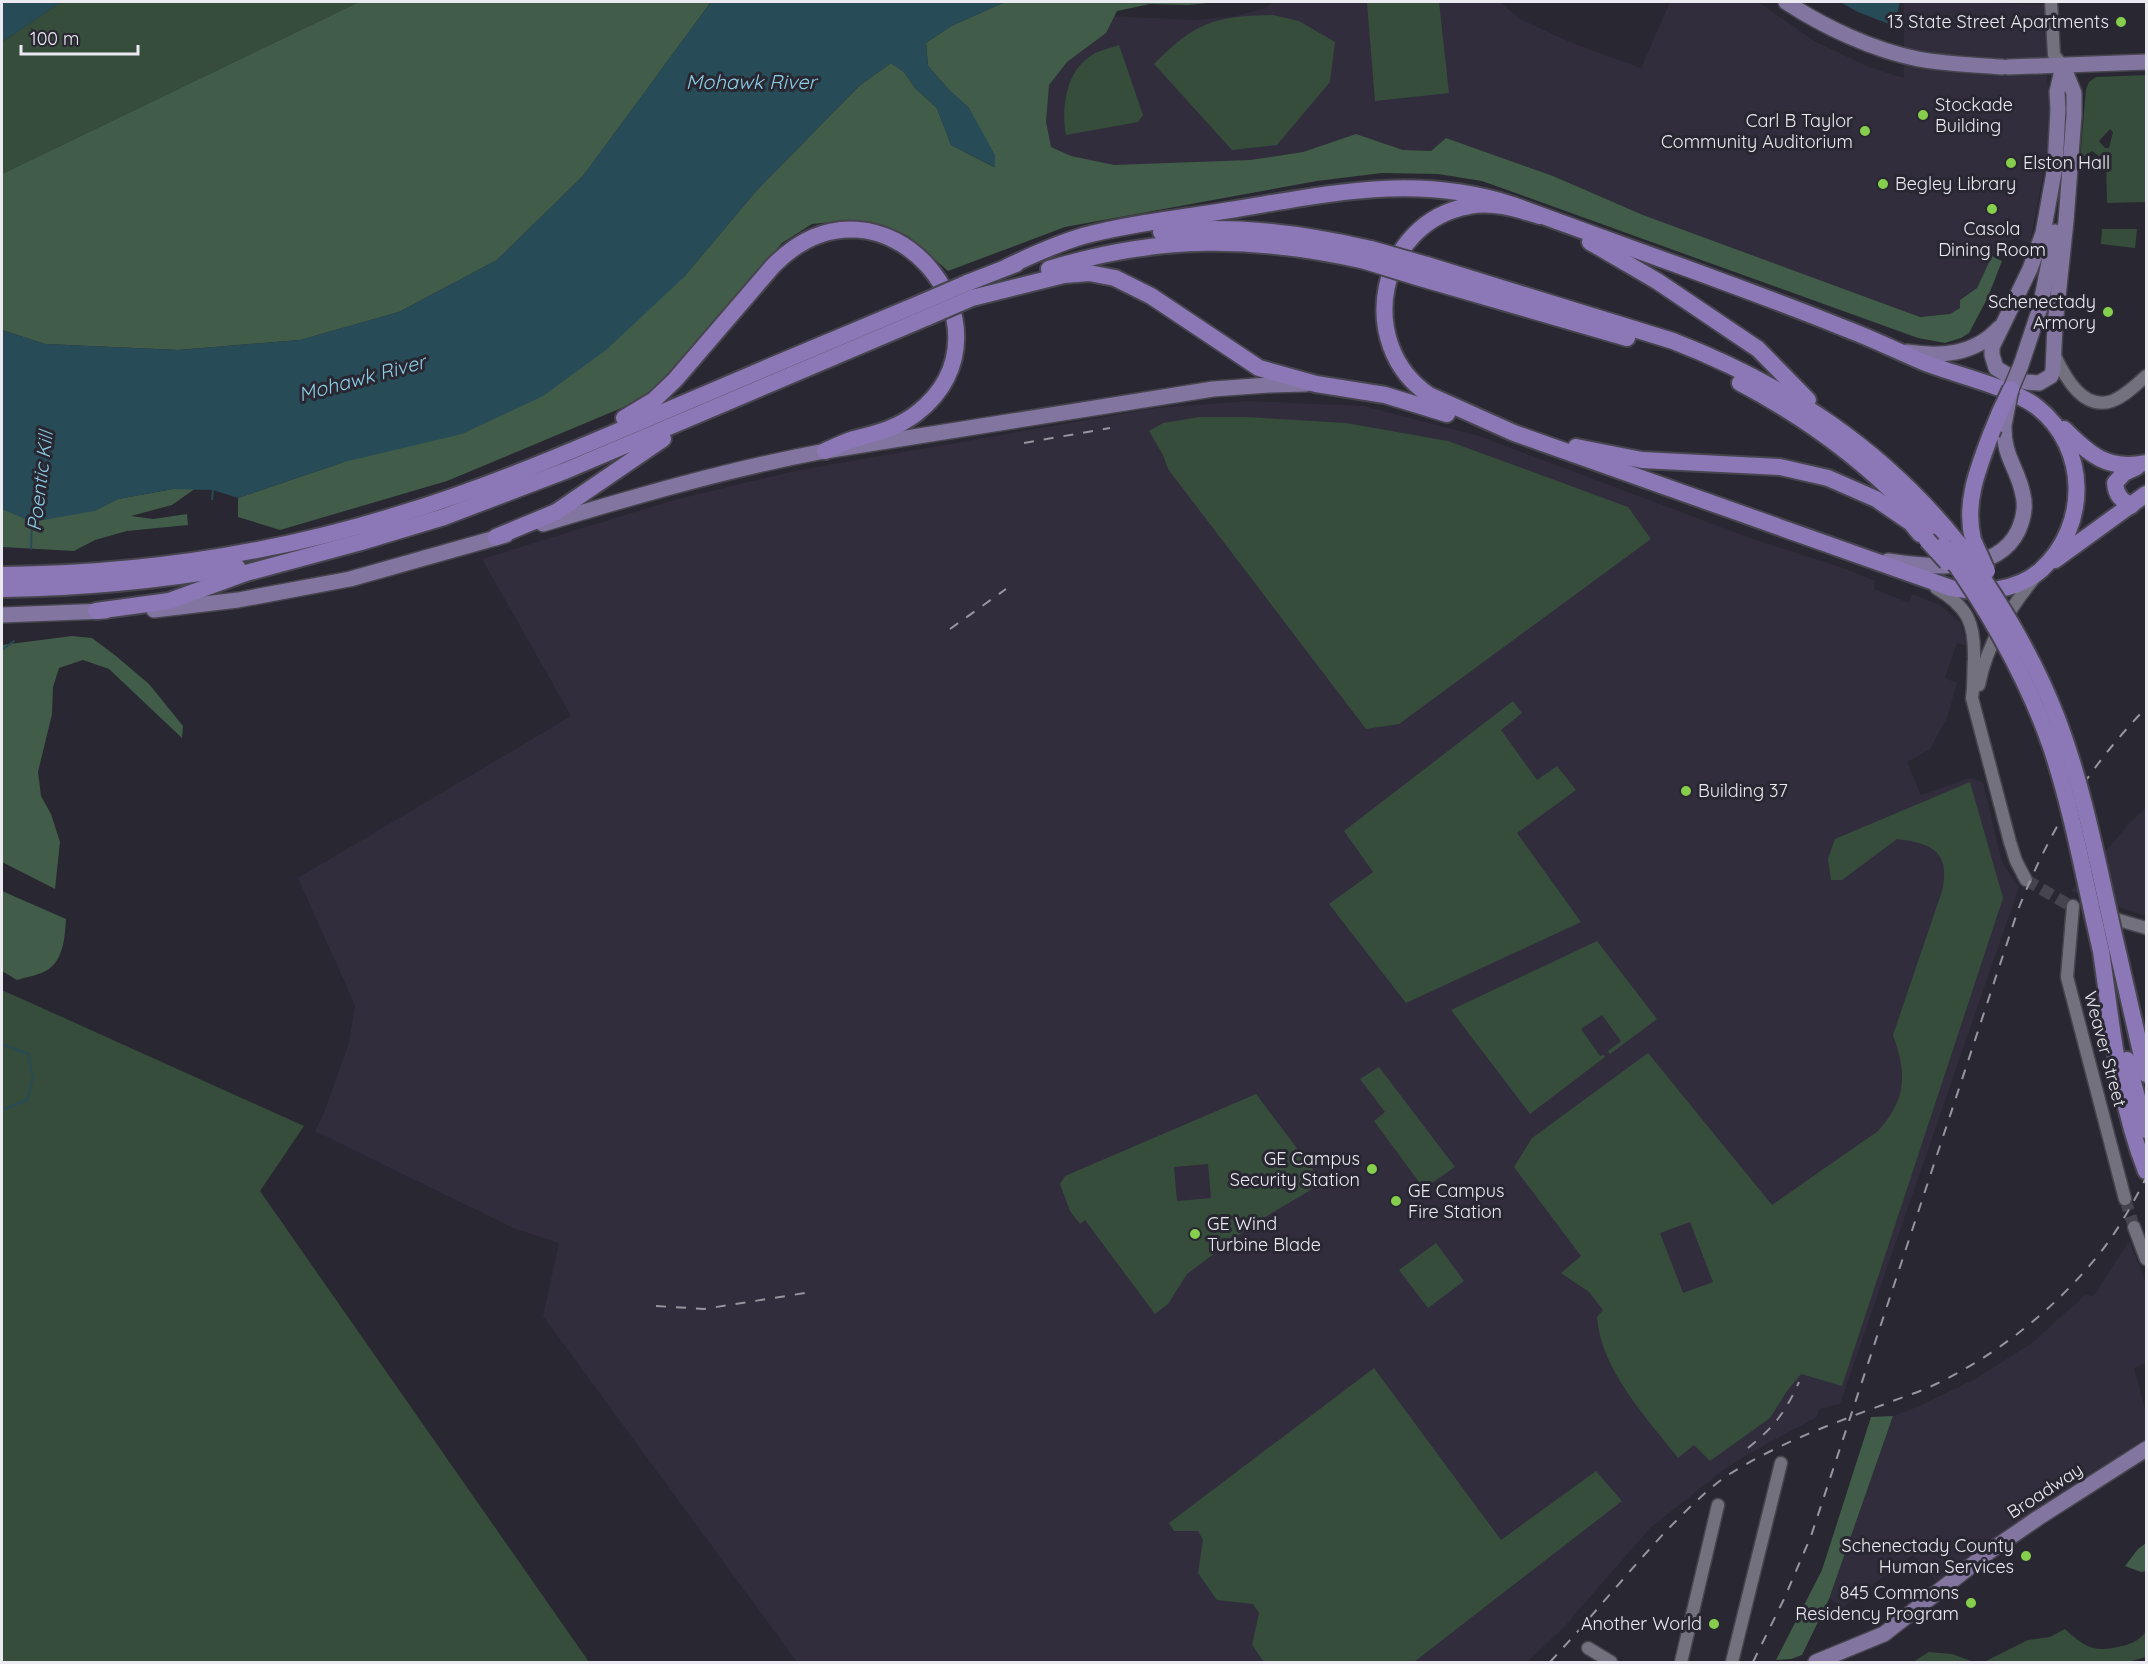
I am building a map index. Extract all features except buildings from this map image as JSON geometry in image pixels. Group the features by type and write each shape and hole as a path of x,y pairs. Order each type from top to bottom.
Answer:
{"highway":[{"path":"970,290 1007,267 1058,244 1107,231 1380,188 1423,188 1467,193 1499,201 1796,309 1936,367 2004,391 2038,408 2095,457 2122,466 2146,463"},
{"path":"1830,422 1758,349 1657,281 1548,219 1513,208 1485,204 1457,208 1420,229 1401,250 1389,276 1384,301 1386,329 1391,349 1400,366 1417,387 1441,401 1519,435 1642,460 1780,467 1827,477 1876,499 1911,523 1950,543"},
{"path":"1007,267 1091,243 1145,233 1229,228 1286,232 1669,345 1797,400 1830,422 1864,448 1904,484 2008,616 2042,683 2066,744 2081,797 2128,1064 2146,1130"},
{"path":"519,472 629,416 654,400 675,380 773,266 792,249 829,233 870,231 908,247 935,272 952,310 955,335 953,358 950,370 938,392 908,420 890,429 825,451"},
{"path":"2,575 147,566 274,546 398,515 519,472 970,290 1066,263 1121,251 1173,244 1220,242 1257,243 1368,255"},
{"path":"970,290 1064,275 1089,273 1115,278 1139,288 1259,368 1316,384 1385,395 1519,435 1951,588 1977,592 2016,584 2040,571 2146,494"},
{"path":"496,537 556,512 652,445 925,309"},
{"path":"1724,369 1796,415 1847,452 1950,543 2020,672 2051,749 2146,1074"},
{"path":"96,611 169,601 246,573 444,517 525,487 779,380"},
{"path":"1950,543 1970,522 1972,490 1998,429 2000,411 2012,389"},
{"path":"2038,408 2052,423 2067,446 2078,484 2078,498 2072,525 2058,550 2040,571"},
{"path":"2131,506 2120,498 2115,483 2124,473 2146,463"},
{"path":"2,589 106,584 191,575 362,542"},
{"path":"2109,949 2146,1040"},
{"path":"2109,949 2123,1099 2146,1171"}],"main road":[{"path":"1786,2 1804,14 1879,48 1916,58 1963,65 2005,67 2146,62"},
{"path":"2063,66 2074,93 2074,115 2055,325 2055,363 2050,376 2033,384 2002,373 1996,368 1992,347 2035,258 2043,233 2055,167 2057,92 2063,66"},
{"path":"2012,389 2048,278 2056,220 2069,159"},
{"path":"1899,351 1936,354 1967,350 1986,340 2008,316"},
{"path":"2,615 181,607 276,594 378,572 698,479 775,460 1213,389 1316,384"},
{"path":"1861,556 1916,565 1943,566 1979,561 1990,557 2008,545 2023,518 2024,498 1998,429"},
{"name":"Broadway","path":"1816,1662 1884,1634 1999,1545 2146,1449"}],"street":[{"path":"2051,2 2054,55 2063,66"},
{"path":"2055,356 2083,397 2097,402 2112,401 2146,376"},
{"path":"1986,748 1978,687 1983,668 2003,621 2040,571"},
{"path":"1912,575 1949,596 1966,612 1973,629 1972,698 2010,842 2016,861 2026,880"},
{"name":"Weaver Street","path":"2125,1199 2067,977 2071,906 2146,928"},
{"path":"2134,1227 2146,1260"},
{"path":"1732,1662 1781,1463"},
{"path":"1681,1662 1718,1505"},
{"path":"1588,1648 1611,1662"}],"shaded area":[{"path":"1273,2 1500,2 1520,19 1572,43 1641,68 1670,2 1758,2 1816,42 1869,67 1904,78 1904,2 2045,5 2047,77 2052,127 2030,243 2015,238 2002,244 1992,256 1977,288 1960,300 1960,308 1950,314 1920,317 1643,215 1553,176 1446,138 1431,151 1403,150 1356,134 1303,152 1250,160 1111,172 1046,156 1039,115 1049,28 1104,16 1197,20 1236,16 1266,8"},
{"path":"1247,401 1364,406 1479,436 1750,538 1846,569 1875,581 1874,589 1909,603 1912,594 1940,605 1961,623 1968,646 1957,643 1945,678 1957,683 1947,718 1930,749 1907,762 1921,795 1970,778 1983,782 2002,862 2019,887 1840,1404 1819,1409 1817,1417 1726,1468 1650,1528 1564,1627 1527,1662 797,1662 543,1316 559,1243 513,1228 315,1131 349,1043 355,1005 298,878 571,716 482,559 674,500 794,471 1156,408"},
{"path":"2146,808 2146,916 2071,891 2131,822"},
{"path":"2129,1241 2146,1282 2146,1363 2134,1368 2146,1412 2146,1438 1936,1581 1913,1555 1843,1607 1829,1599 1893,1416 1977,1378 2032,1343 2085,1295 2094,1296"}],"green space":[{"path":"61,2 359,2 2,174 2,42"},
{"path":"359,2 711,2 583,176 497,260 399,312 300,340 178,350 45,344 2,330 2,174"},
{"path":"1005,2 1218,2 1188,5 1150,4 1117,11 1106,33 1067,62 1049,85 1046,122 1051,147 1071,156 1114,165 1250,160 1303,152 1356,134 1403,150 1431,151 1446,138 1553,176 1643,215 1920,317 1950,314 1960,308 1960,300 1977,288 1992,256 2002,261 1988,297 1969,333 1945,343 1918,338 1482,181 1438,174 1382,173 1317,181 1065,227 948,271 908,236 881,225 853,220 812,224 782,243 668,379 631,404 447,481 280,530 238,517 238,498 344,462 683,278 757,190 859,86 891,63 904,72 915,88 937,108 951,145 994,167 969,108 928,66 926,43 951,26"},
{"path":"1367,2 1439,2 1449,93 1375,101"},
{"path":"1273,15 1299,21 1335,42 1330,82 1277,145 1232,150 1154,64 1182,39 1207,24 1236,17"},
{"path":"1119,45 1143,115 1138,122 1066,135 1065,102 1067,90 1076,70 1092,55"},
{"path":"2146,75 2146,202 2107,203 2106,161 2092,151 2080,159 2086,89 2089,82 2096,77","holes":["2110,129 2113,132 2109,148 2105,148 2099,141"]},
{"path":"2102,229 2137,229 2135,248 2101,244"},
{"path":"1199,417 1245,417 1346,423 1448,441 1628,507 1651,539 1399,724 1366,729 1168,469 1149,431 1163,423"},
{"path":"196,488 172,505 131,516 153,519 187,514 188,525 127,531 95,540 74,551 2,547 2,509 14,513 94,511 118,499 173,489"},
{"path":"72,636 92,638 116,656 149,684 183,726 182,738 109,669 83,660 59,668 53,687 52,714 38,772 41,796 51,814 60,842 55,889 2,862 2,645"},
{"path":"1513,701 1522,713 1501,730 1537,780 1557,766 1576,790 1517,833 1581,922 1406,1003 1329,904 1373,872 1344,831"},
{"path":"1970,782 2003,898 1842,1386 1801,1374 1770,1418 1710,1461 1694,1445 1678,1458 1639,1409 1616,1374 1600,1337 1597,1317 1603,1310 1589,1292 1561,1273 1581,1256 1514,1167 1532,1138 1648,1053 1772,1205 1878,1131 1895,1108 1902,1086 1901,1062 1893,1035 1942,891 1944,867 1941,858 1929,847 1897,839 1842,880 1831,880 1828,859 1835,839","holes":["1690,1222 1713,1282 1683,1293 1660,1233"]},
{"path":"2,891 66,919 61,953 46,971 17,980 2,971"},
{"path":"1597,941 1657,1019 1610,1054 1608,1051 1621,1041 1602,1015 1581,1029 1600,1056 1605,1057 1530,1114 1451,1010"},
{"path":"2,990 304,1126 260,1191 589,1662 2,1662"},
{"path":"1379,1067 1455,1167 1426,1187 1422,1186 1374,1121 1385,1112 1360,1079"},
{"path":"1256,1094 1317,1175 1316,1183 1309,1191 1255,1223 1187,1274 1168,1304 1155,1314 1085,1220 1080,1224 1070,1211 1060,1184 1065,1176","holes":["1208,1164 1211,1198 1177,1201 1174,1167"]},
{"path":"1436,1243 1464,1281 1428,1308 1399,1270"},
{"path":"1374,1368 1501,1540 1596,1471 1622,1501 1414,1662 1264,1662 1252,1645 1259,1613 1253,1604 1217,1600 1198,1573 1203,1540 1198,1531 1174,1531 1169,1523"},
{"path":"1893,1416 1829,1599 1802,1655 1791,1659 1776,1660 1822,1570 1871,1417"},
{"path":"2146,1543 2146,1571 2141,1572 2125,1566 2138,1549"},
{"path":"2065,1629 2085,1645 2097,1649 2129,1644 2146,1632 2146,1657 2128,1662 1984,1662 2028,1640 2050,1637"},
{"path":"1929,1652 1952,1654 1974,1662 1913,1662"}],"water":[{"path":"2,2 61,2 2,42"},
{"name":"Mohawk River","path":"711,2 1005,2 951,26 926,43 928,66 969,108 995,155 995,167 951,145 937,108 915,88 904,72 891,63 859,86 757,190 683,278 606,350 543,396 462,434 344,462 238,498 213,490 173,489 118,499 94,511 32,522 2,509 2,330 45,344 178,350 300,340 399,312 497,260 583,176"},
{"path":"1840,2 1900,2 1894,26 1858,12"}],"waterway":[{"path":"212,499 213,490"},
{"name":"Poentic Kill","path":"31,549 32,519"},
{"name":"Poentic Kill","path":"2,650 14,641"},
{"name":"Poentic Kill","path":"2,1044 28,1054 33,1078 27,1100 2,1110"}],"tunnel":[{"path":"2026,880 2069,905"},
{"path":"2125,1199 2134,1227"}],"railway":[{"path":"1024,443 1110,428"},
{"path":"950,629 1006,589"},
{"path":"1753,1662 1784,1599 1811,1536 2018,910 2043,854 2071,802 2105,754 2146,708"},
{"path":"1550,1662 1667,1530 1704,1494 1728,1475 1805,1435 1924,1390 1981,1359 2023,1330 2061,1296 2096,1258 2117,1229 2146,1178"},
{"path":"656,1306 704,1309 805,1293"},
{"path":"1748,1448 1778,1419 1799,1382"}],"place":[{"name":"13 State Street Apartments","path":"2121,22"},
{"name":"Stockade Building","path":"1923,115"},
{"name":"Carl B Taylor Community Auditorium","path":"1865,131"},
{"name":"Elston Hall","path":"2011,163"},
{"name":"Begley Library","path":"1883,184"},
{"name":"Casola Dining Room","path":"1992,209"},
{"name":"Schenectady Armory","path":"2108,312"},
{"name":"Building 37","path":"1686,791"},
{"name":"GE Campus Security Station","path":"1372,1169"},
{"name":"GE Campus Fire Station","path":"1396,1201"},
{"name":"GE Wind Turbine Blade","path":"1195,1234"},
{"name":"Schenectady County Human Services","path":"2026,1556"},
{"name":"845 Commons Residency Program","path":"1971,1603"},
{"name":"Another World","path":"1714,1624"}]}
